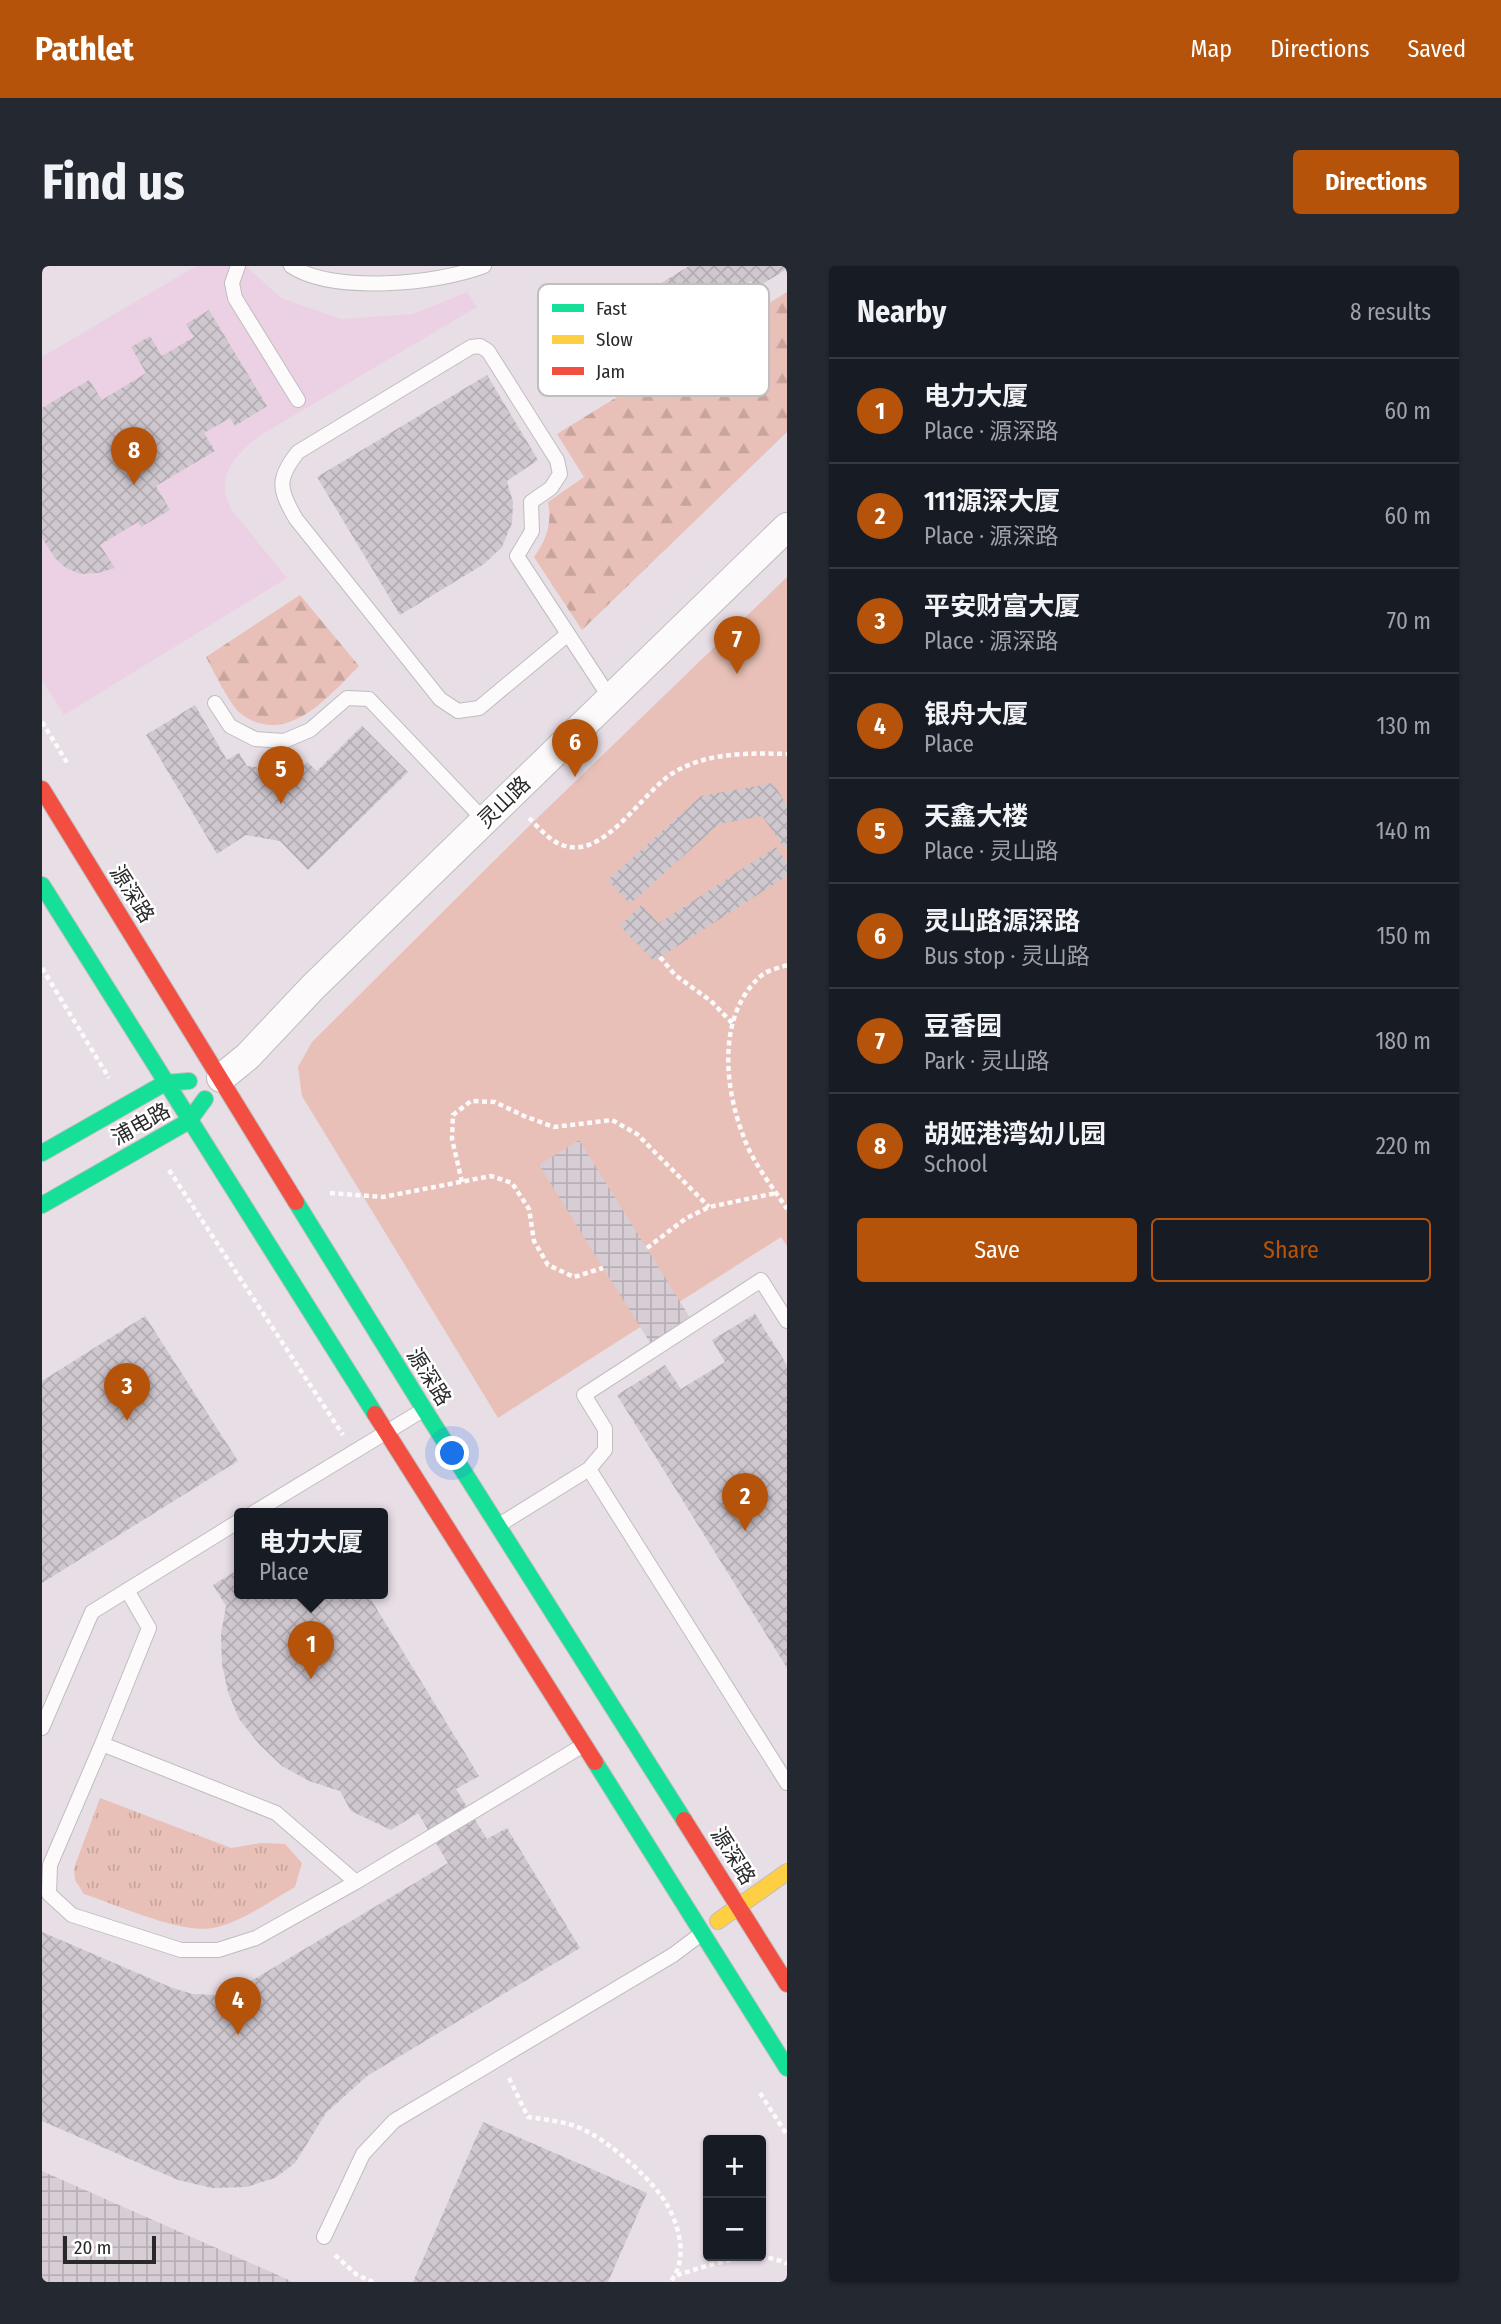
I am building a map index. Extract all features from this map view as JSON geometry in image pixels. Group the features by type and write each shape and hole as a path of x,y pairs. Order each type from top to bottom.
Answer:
{"main road":[{"name":"源深路","path":"42,789 424,1409 787,1984"},
{"path":"42,885 787,2068"},
{"name":"浦电路","path":"42,1153 165,1083 221,1078"},
{"name":"浦电路","path":"42,1205 190,1121 221,1078"},
{"path":"702,1933 787,1871"}],"street":[{"name":"灵山路","path":"221,1078 248,1056 313,987 787,527"}],"lane":[{"path":"238,266 232,282 235,298 298,400"},
{"path":"291,266 304,275 365,284 427,280 484,266"},
{"path":"568,634 479,708 458,711 440,699 296,519 282,489 284,469 298,452 471,347 480,346 488,351 557,460 560,474 551,488 531,502 532,531 517,556 610,698"},
{"path":"215,703 230,726 255,739 284,741 310,730 347,698 369,699 485,821"},
{"path":"498,1526 589,1469 605,1450 605,1429 584,1395 761,1280 787,1321"},
{"path":"261,1508 424,1409"},
{"path":"589,1469 787,1783"},
{"path":"42,1728 92,1612 234,1524"},
{"path":"127,1590 149,1628 50,1865 49,1894 72,1915 181,1950 218,1950 256,1938 356,1882 583,1745"},
{"path":"102,1744 276,1813 356,1882"},
{"path":"324,2237 363,2154 394,2120 673,1955 702,1933"}],"path":[{"path":"508,797 559,845 576,849 597,843 671,774 699,761 728,755 787,754"},
{"path":"660,957 675,975 711,1001 732,1023"},
{"path":"787,965 763,973 743,997 732,1023 727,1056 734,1108 743,1137 787,1209"},
{"path":"42,968 125,1104"},
{"path":"462,1182 452,1139 453,1115 471,1101 495,1102 554,1126 612,1120 637,1134 709,1207"},
{"path":"151,1142 354,1451"},
{"path":"283,1178 332,1194 383,1196 491,1176 512,1183 529,1209 534,1241 548,1265 574,1277 603,1268"},
{"path":"647,1248 685,1219 709,1207 776,1193"},
{"path":"499,2059 528,2117 560,2121 590,2133 642,2172 661,2195 676,2225 682,2250 676,2276"},
{"path":"758,2090 787,2135"},
{"path":"324,2237 336,2256 357,2275 373,2282"},
{"path":"670,2282 676,2276 734,2258 779,2259 787,2264"}],"shaded area":[{"path":"196,266 246,266 281,298 341,319 413,314 467,292 477,307 259,436 245,448 226,475 225,494 231,509 287,578 64,715 42,680 42,357"},
{"path":"579,1140 694,1324 654,1349 539,1165"},
{"path":"42,2171 271,2272 293,2282 42,2282"}],"green space":[{"path":"787,292 787,432 582,630 534,557 547,531 548,502 584,477 557,434 619,396 769,396 769,303"},
{"path":"787,577 787,1246 781,1237 498,1418 302,1096 298,1067 312,1042 526,829"},
{"path":"300,595 359,666 306,714 290,722 274,725 257,723 236,709 206,657"},
{"path":"100,1798 231,1848 261,1843 285,1844 302,1863 295,1887 235,1921 199,1929 167,1923 84,1894 75,1880 74,1868"}],"building":[{"path":"689,266 787,266 787,269 763,284 753,284 751,281 746,284 660,284"},
{"path":"209,310 267,406 235,426 230,418 204,433 215,451 156,486 170,510 141,527 138,522 100,545 115,568 80,574 66,568 55,558 42,538 42,408 89,380 102,400 146,373 131,347 150,336 162,356 194,337 186,324"},
{"path":"487,375 538,460 507,481 513,502 512,523 502,547 484,564 400,615 317,477"},
{"path":"195,705 227,760 239,753 247,766 297,772 307,762 317,771 362,726 408,772 308,870 280,841 246,835 217,854 146,735"},
{"path":"773,783 787,805 787,845 784,847 762,816 719,824 630,904 608,880 701,796"},
{"path":"776,847 787,863 787,876 654,961 620,926 641,905 659,923"},
{"path":"755,1314 787,1365 787,1668 617,1395 665,1365 681,1389 725,1362 712,1340"},
{"path":"145,1316 238,1461 42,1583 42,1381"},
{"path":"234,1572 234,1599 371,1599 479,1776 456,1789 487,1839 507,1828 580,1948 367,2076 326,2113 295,2163 275,2178 246,2187 212,2188 178,2180 42,2121 42,1932 170,1987 192,1994 219,1995 246,1984 448,1863 418,1813 391,1830 351,1811 340,1791 309,1781 282,1766 259,1744 239,1719 228,1692 222,1664 221,1634 226,1606 213,1585"},
{"path":"483,2122 647,2193 608,2282 413,2282"}],"traffic: fast":[{"path":"42,885 375,1414"},
{"path":"42,1153 165,1083 189,1081"},
{"path":"42,1205 189,1121 205,1099"},
{"path":"296,1202 684,1820"},
{"path":"595,1762 787,2068"}],"traffic: slow":[{"path":"718,1921 787,1872"}],"traffic: jam":[{"path":"42,789 296,1202"},
{"path":"375,1414 595,1762"},
{"path":"684,1820 787,1984"}],"place":[{"name":"胡姬港湾幼儿园","path":"134,485"},
{"name":"豆香园","path":"737,674"},
{"name":"灵山路源深路","path":"575,777"},
{"name":"天鑫大楼","path":"281,804"},
{"name":"平安财富大厦","path":"127,1421"},
{"name":"111源深大厦","path":"745,1531"},
{"name":"电力大厦","path":"311,1679"},
{"name":"银舟大厦","path":"238,2035"}]}
